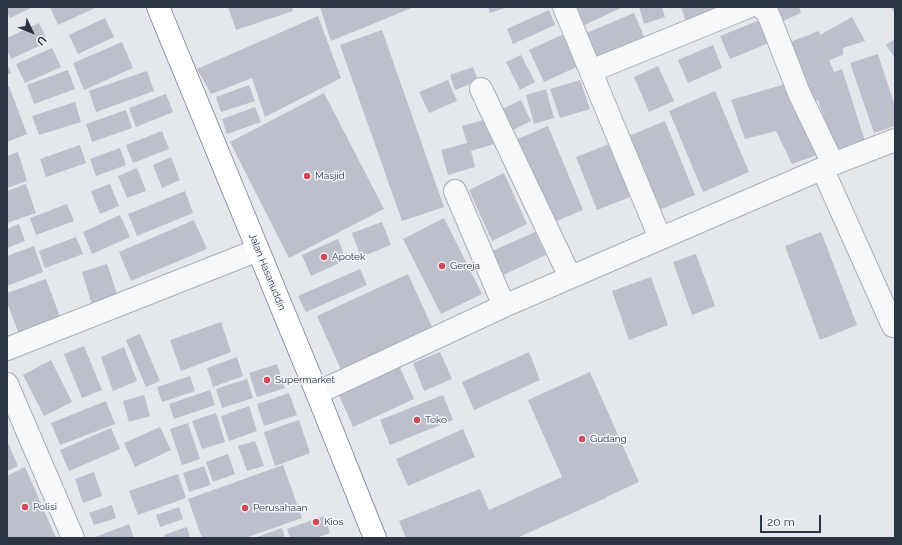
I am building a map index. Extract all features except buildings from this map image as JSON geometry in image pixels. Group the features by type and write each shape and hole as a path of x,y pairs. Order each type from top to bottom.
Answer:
{"highway":[{"name":"Jalan Hasanuddin","path":"158,7 375,538"}],"street":[{"path":"564,7 660,238"},
{"path":"591,71 748,7"},
{"path":"761,7 767,12 893,326"},
{"path":"481,90 570,277"},
{"path":"317,393 570,277 895,140"},
{"path":"455,191 504,306"},
{"path":"7,349 258,250"},
{"path":"7,384 73,538"}],"place":[{"name":"Masjid","path":"307,176"},
{"name":"Apotek","path":"324,257"},
{"name":"Gereja","path":"442,266"},
{"name":"Supermarket","path":"267,380"},
{"name":"Toko","path":"417,420"},
{"name":"Gudang","path":"582,439"},
{"name":"Polisi","path":"25,507"},
{"name":"Perusahaan","path":"245,508"},
{"name":"Kios","path":"316,522"}]}
